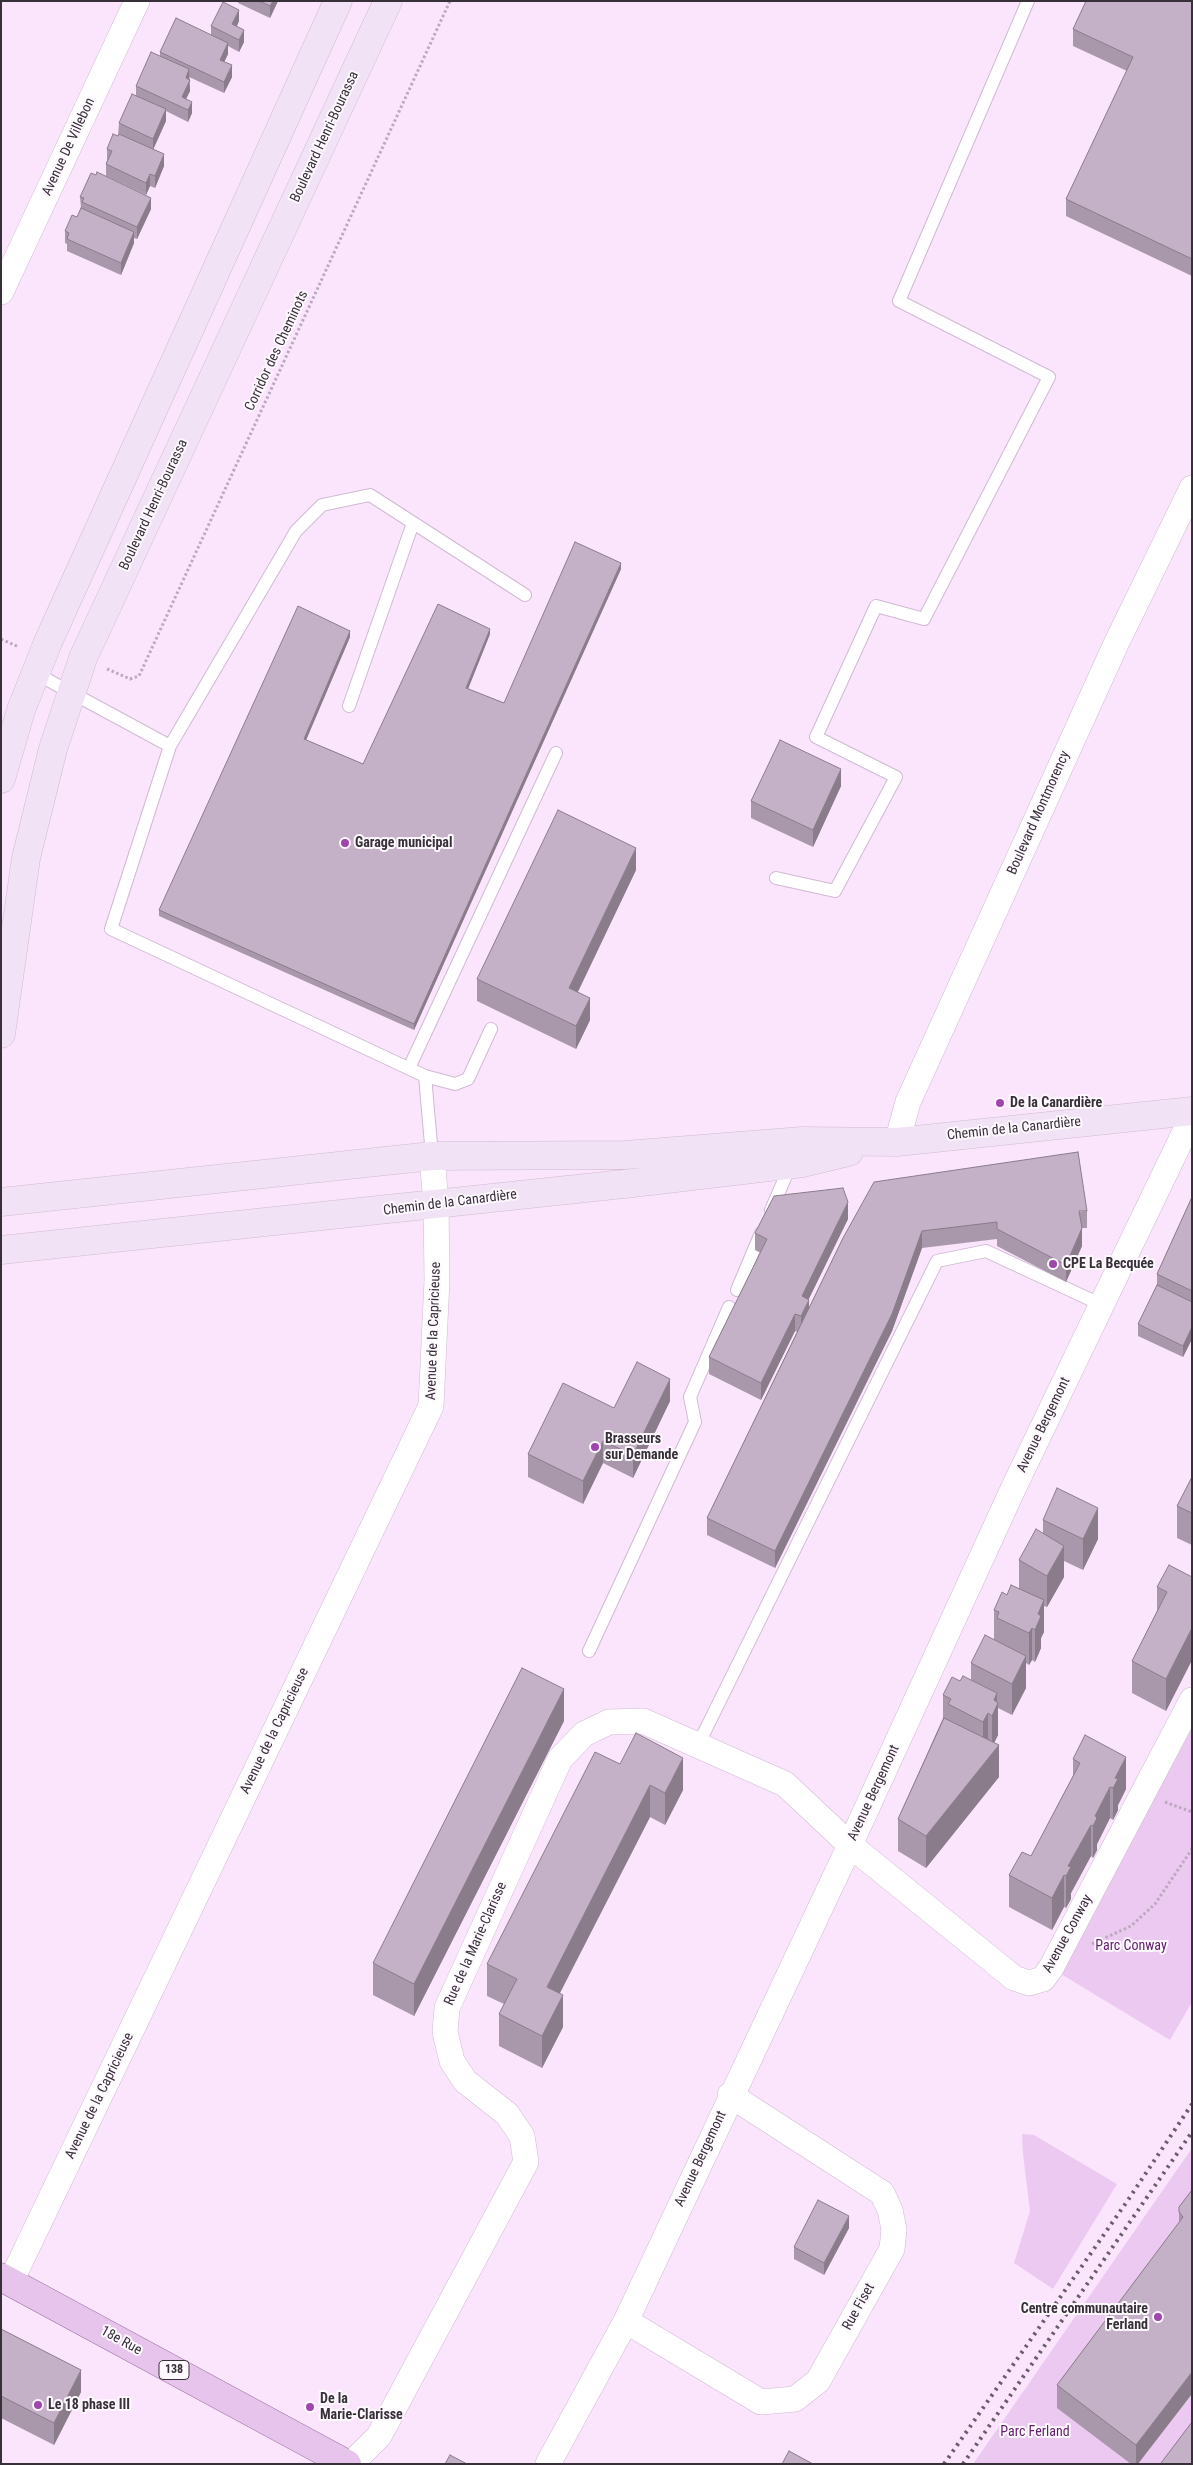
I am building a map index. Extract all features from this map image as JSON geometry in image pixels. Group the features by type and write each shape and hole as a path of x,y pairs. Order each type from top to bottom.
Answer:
{"main road":[{"path":"1,779 21,710 35,673 338,1"},
{"name":"Boulevard Henri-Bourassa","path":"1,1034 26,858 53,749 84,658 388,1"},
{"name":"Chemin de la Canardière","path":"1,1250 791,1164 896,1142 1192,1111"},
{"name":"Chemin de la Canardière","path":"1,1202 432,1156 625,1155 802,1141 896,1142"},
{"name":"18e Rue","path":"6,2279 347,2464"}],"street":[{"name":"Avenue De Villebon","path":"1,292 137,1"},
{"name":"Boulevard Montmorency","path":"896,1142 908,1102 916,1084 1116,644 1192,488"},
{"name":"Avenue Bergemont","path":"548,2464 626,2321 730,2095 850,1845 1013,1489 1192,1117"},
{"name":"Avenue de la Capricieuse","path":"6,2279 431,1406 437,1280 436,1204 432,1156"},
{"name":"Avenue Conway","path":"850,1845 1014,1978 1029,1983 1043,1980 1192,1700"},
{"name":"Rue de la Marie-Clarisse","path":"351,2464 379,2436 526,2162 522,2136 508,2114 465,2081 452,2061 444,2032 447,2008 560,1758 584,1734 609,1722 643,1720 785,1784 850,1845"},
{"name":"Rue Fiset","path":"626,2321 762,2402 795,2399 818,2382 892,2249 894,2229 890,2210 882,2193 730,2095"}],"lane":[{"path":"776,878 835,891 896,777 816,737 876,606 924,620 1050,377 898,301 1028,1"},
{"path":"491,1029 468,1079 455,1084 425,1076 111,928 170,746 296,531 322,505 370,495 524,595"},
{"path":"349,706 413,523"},
{"path":"35,673 170,746"},
{"path":"409,1068 556,753"},
{"path":"425,1076 432,1156"},
{"path":"737,1290 791,1164"},
{"path":"698,1745 937,1261 986,1251 1102,1305"},
{"path":"589,1651 695,1422 690,1397 730,1308"}],"path":[{"name":"Corridor des Cheminots","path":"104,668 130,679 139,676 450,1"},
{"path":"1,639 20,647"},
{"path":"1063,1945 1075,1947 1094,1944 1131,1926 1155,1904 1192,1849"}],"green space":[{"name":"Parc Conway","path":"1192,1700 1192,2002 1170,2040 1051,1968"},
{"path":"1022,2134 1034,2135 1117,2184 1053,2289 1014,2263 1030,2211"},
{"name":"Parc Ferland","path":"1192,2148 1192,2213 1131,2464 973,2464"},
{"path":"1192,2394 1192,2445 1177,2464 1138,2464"}],"building":[{"path":"259,1 273,1 270,6"},
{"path":"1086,1 1192,1 1192,259 1066,199 1133,57 1073,29"},
{"path":"223,2 239,10 232,24 244,30 239,40 211,26"},
{"path":"176,18 228,43 220,60 232,65 224,82 160,52"},
{"path":"151,52 189,69 186,78 190,80 182,97 192,102 188,110 136,86"},
{"path":"132,94 166,109 153,139 119,123"},
{"path":"113,134 118,136 119,134 164,154 155,176 150,174 146,183 106,164 112,151 107,149"},
{"path":"97,172 151,198 137,227 82,202 84,198 80,197 91,173 96,175"},
{"path":"81,208 134,232 121,263 67,239 69,233 65,231 72,215 77,217"},
{"name":"Garage municipal","path":"575,542 621,563 414,1024 159,910 298,606 350,631 304,739 363,764 438,604 490,629 466,688 504,703"},
{"path":"780,740 841,769 813,830 751,801"},
{"path":"558,810 636,848 569,988 590,998 576,1026 477,979"},
{"path":"1078,1152 1087,1211 1079,1211 1082,1228 1066,1265 997,1229 997,1222 922,1231 892,1314 775,1551 707,1518 843,1238 874,1182"},
{"path":"843,1188 848,1202 802,1296 809,1300 801,1316 795,1314 761,1383 709,1357 767,1239 755,1233 774,1196"},
{"path":"1192,1197 1192,1291 1157,1274"},
{"path":"1157,1285 1192,1302 1192,1327 1183,1346 1138,1324"},
{"name":"Brasseurs sur Demande","path":"637,1362 670,1379 633,1455 603,1441 583,1481 528,1454 563,1383 614,1408"},
{"path":"1192,1477 1192,1513 1177,1506"},
{"path":"1057,1488 1098,1508 1083,1539 1043,1520"},
{"path":"1036,1529 1064,1546 1047,1576 1019,1560"},
{"path":"1169,1565 1192,1577 1192,1628 1166,1679 1132,1661 1167,1592 1157,1587"},
{"path":"1011,1585 1044,1600 1038,1614 1041,1616 1035,1630 1032,1628 1029,1633 997,1618 999,1612 994,1610 1002,1592 1007,1595"},
{"path":"985,1635 1026,1656 1012,1684 971,1663"},
{"path":"522,1668 564,1689 414,1984 373,1963"},
{"path":"963,1676 997,1693 994,1700 998,1703 992,1716 988,1713 983,1722 948,1704 951,1699 943,1695 952,1677 960,1681"},
{"path":"944,1718 999,1745 926,1836 898,1819"},
{"path":"636,1733 683,1758 665,1793 650,1785 547,1987 563,1995 542,2036 499,2014 517,1979 487,1964 595,1752 620,1764"},
{"path":"1085,1735 1126,1757 1115,1778 1118,1779 1113,1788 1110,1787 1095,1816 1097,1818 1093,1826 1091,1825 1068,1866 1071,1867 1066,1876 1064,1875 1052,1898 1009,1875 1022,1852 1031,1856 1080,1763 1073,1759"},
{"name":"Centre communautaire Ferland","path":"1192,2190 1192,2372 1136,2445 1057,2385 1183,2217 1179,2212 1179,2207"},
{"path":"818,2200 849,2216 824,2263 794,2247"},
{"name":"Le 18 phase III","path":"1,2329 81,2370 54,2423 1,2396"},
{"path":"1192,2422 1192,2464 1161,2464 1161,2463"},
{"path":"789,2451 813,2464 782,2464"},
{"path":"450,2455 467,2464 445,2464"}],"railway":[{"path":"944,2464 1128,2200 1192,2104"},
{"path":"963,2464 1192,2132"}],"place":[{"name":"Garage municipal","path":"345,843"},
{"name":"De la Canardière","path":"1000,1103"},
{"name":"CPE La Becquée","path":"1053,1264"},
{"name":"Brasseurs sur Demande","path":"595,1447"},
{"name":"Centre communautaire Ferland","path":"1158,2317"},
{"name":"Le 18 phase III","path":"38,2405"},
{"name":"De la Marie-Clarisse","path":"310,2407"}]}
